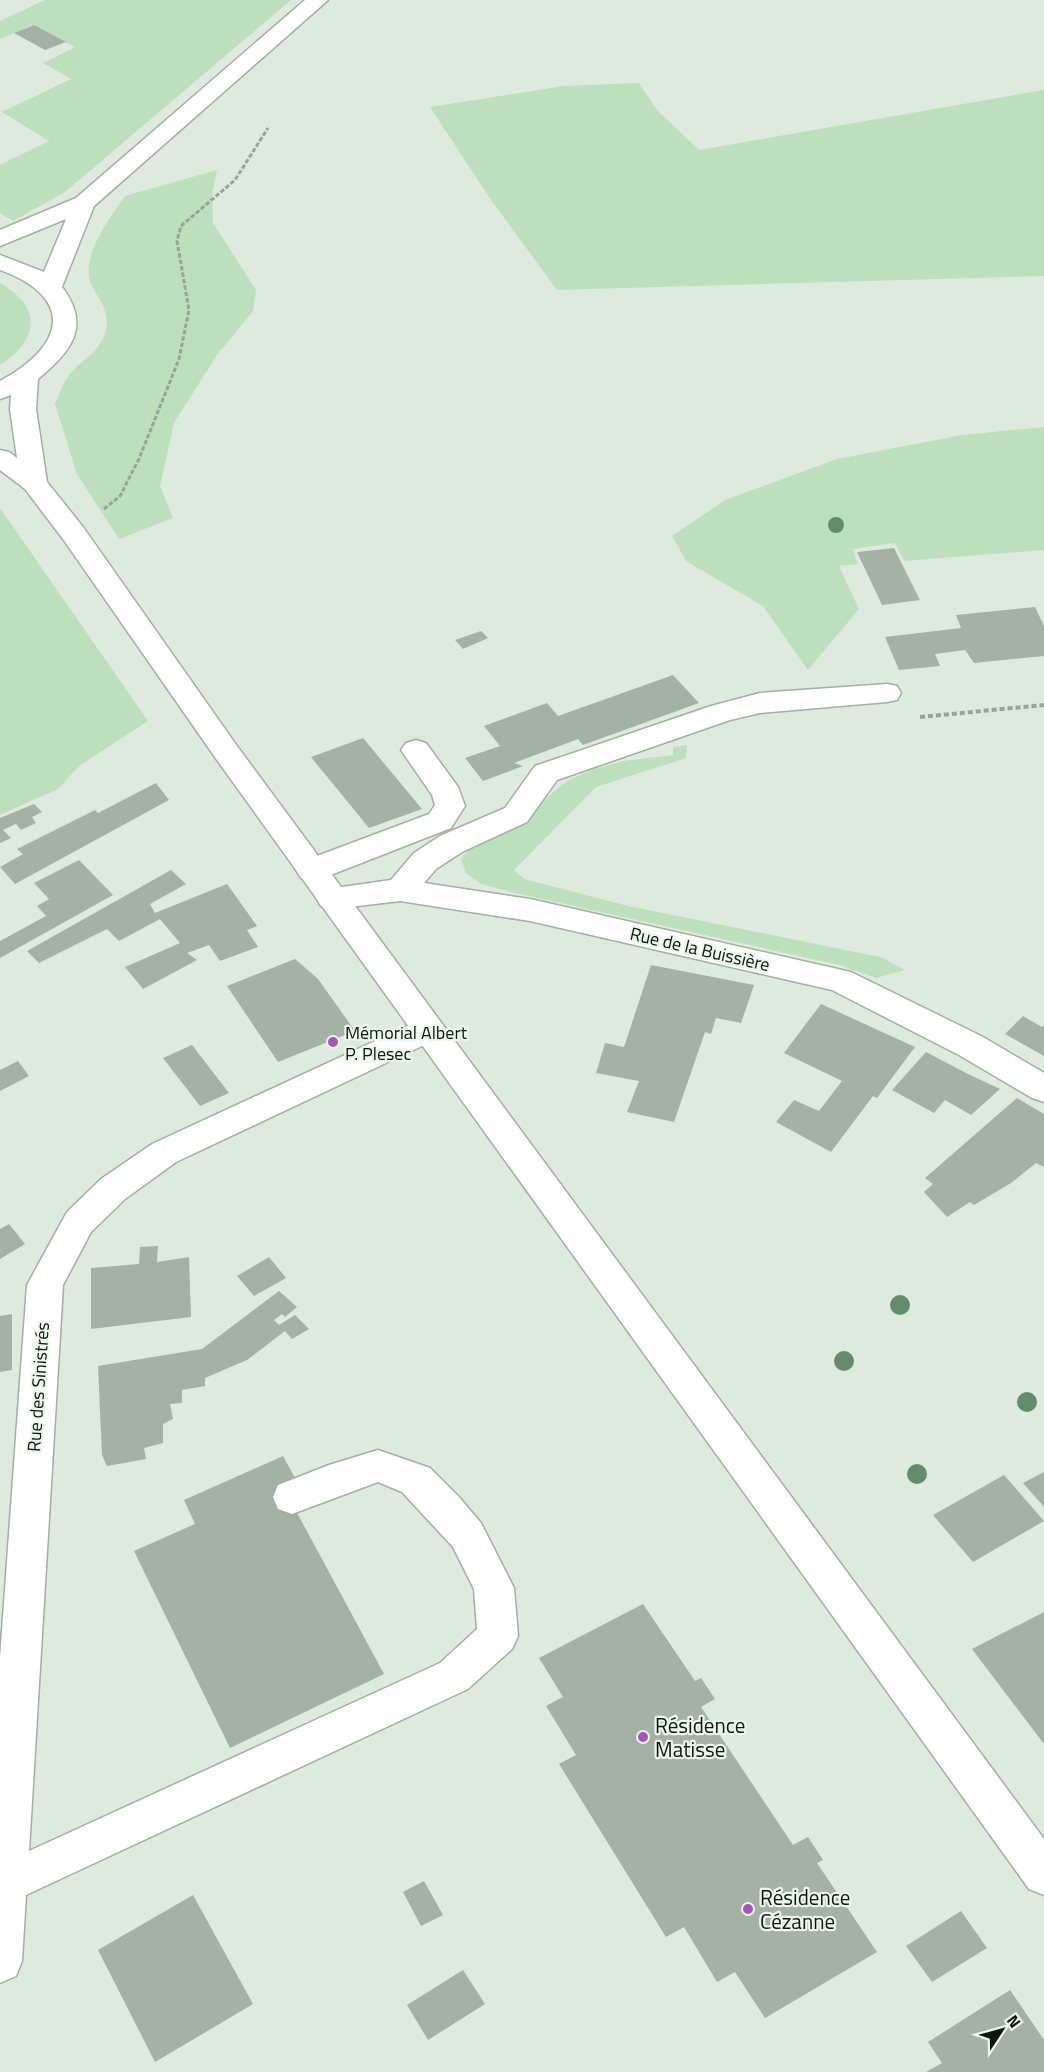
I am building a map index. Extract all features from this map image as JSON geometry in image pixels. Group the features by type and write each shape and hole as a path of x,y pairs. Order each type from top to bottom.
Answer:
{"main road":[{"path":"0,239 84,203 318,0"},
{"path":"50,287 84,203"},
{"path":"0,262 27,272 50,287 64,308 64,332 51,356 25,379 0,391"},
{"path":"25,379 23,409 34,483"},
{"path":"0,458 34,483 73,533 226,753 1044,1874"},
{"path":"400,890 425,861 451,844 516,815 546,773 721,713 760,703 887,693"},
{"path":"312,870 440,821 450,806 447,794 416,750"},
{"name":"Rue de la Buissière","path":"332,898 400,890 530,910 840,980 971,1046 1044,1089"},
{"name":"Rue des Sinistrés","path":"0,1961 45,1285 79,1222 113,1188 164,1153 427,1029"},
{"path":"5,1883 454,1676 498,1636 494,1588 467,1535 446,1509 416,1480 378,1466 342,1477 292,1497"}],"path":[{"path":"73,533 120,496 139,459 179,359 189,310 177,242 181,226 235,180 268,128"}],"green space":[{"path":"45,0 291,0 65,192 13,221 0,213 0,165 49,141 2,112 71,79 43,63 75,47 32,25 0,39 0,21"},
{"path":"639,83 657,110 699,150 1044,90 1044,276 557,290 491,200 430,107 564,86"},
{"path":"217,170 212,194 213,223 256,290 253,311 217,355 174,423 160,486 173,518 119,539 77,474 55,404 69,375 96,350 106,330 107,318 89,277 92,252 104,227 125,196"},
{"path":"0,283 14,292 23,302 31,323 29,334 23,345 0,365"},
{"path":"1044,427 1044,550 904,561 895,543 853,549 858,564 839,566 859,609 808,670 763,606 686,561 672,536 725,500 837,459 962,435"},
{"path":"0,508 148,721 79,766 58,789 0,815"},
{"path":"687,745 686,758 596,787 514,870 524,879 628,906 880,957 905,970 876,978 839,965 515,893 481,884 466,873 461,859 468,849 540,803 567,781 594,769 623,761 673,755 673,747"}],"building":[{"path":"34,25 66,42 45,50 14,33"},
{"path":"894,548 920,600 882,605 857,552"},
{"path":"1035,607 1044,626 1044,656 974,663 965,650 935,654 940,666 899,670 885,637 961,628 956,615"},
{"path":"481,631 488,638 463,649 455,640"},
{"path":"673,675 699,703 583,745 578,739 514,763 523,766 483,781 465,758 500,746 484,726 547,703 558,716"},
{"path":"363,738 422,809 369,828 311,757"},
{"path":"156,783 169,800 15,884 0,867 23,854 17,849 95,810 98,813"},
{"path":"34,804 42,812 32,817 36,823 21,830 16,824 3,830 11,838 0,843 0,818"},
{"path":"79,860 113,895 0,958 0,941 46,916 37,906 49,899 34,883"},
{"path":"171,870 186,884 150,904 155,913 227,884 257,926 247,930 258,947 220,961 209,945 187,953 197,960 143,989 125,967 180,943 160,919 119,941 107,929 39,963 27,951"},
{"path":"295,959 318,979 355,1031 278,1062 227,986"},
{"path":"651,965 754,985 741,1023 716,1018 711,1034 705,1032 674,1122 627,1112 639,1081 596,1073 605,1043 624,1047"},
{"path":"821,1004 915,1047 877,1098 873,1096 831,1152 776,1122 794,1100 819,1111 842,1081 784,1053"},
{"path":"1023,1016 1042,1027 1044,1025 1044,1056 1005,1034"},
{"path":"192,1045 229,1093 200,1106 163,1058"},
{"path":"926,1052 1000,1089 971,1115 945,1100 934,1113 892,1090"},
{"path":"18,1061 29,1076 0,1091 0,1070"},
{"path":"1017,1098 1044,1114 1044,1167 1036,1163 1011,1183 974,1205 970,1202 947,1217 924,1192 933,1184 925,1178"},
{"path":"9,1224 25,1244 0,1259 0,1229"},
{"path":"158,1246 157,1262 189,1257 191,1317 91,1329 91,1268 139,1264 140,1247"},
{"path":"269,1257 286,1278 254,1296 237,1276"},
{"path":"279,1291 297,1307 285,1317 282,1314 274,1320 279,1325 295,1315 309,1329 292,1339 285,1331 247,1360 205,1378 205,1386 182,1390 182,1403 170,1404 173,1419 163,1424 163,1443 144,1448 146,1459 107,1466 102,1455 98,1366 202,1349"},
{"path":"12,1314 12,1370 0,1372 0,1316"},
{"path":"283,1456 295,1478 282,1485 384,1674 230,1748 134,1551 195,1524 184,1500"},
{"path":"1044,1472 1044,1507 1023,1483"},
{"path":"1004,1475 1044,1521 973,1562 933,1515"},
{"path":"643,1604 695,1681 701,1678 715,1699 701,1707 793,1845 808,1837 823,1860 817,1863 877,1952 765,2018 735,1972 717,1982 684,1927 666,1937 559,1764 576,1755 546,1706 563,1697 539,1658"},
{"path":"1044,1612 1044,1744 972,1649"},
{"path":"424,1881 443,1915 421,1926 403,1892"},
{"path":"193,1895 253,2004 155,2062 98,1950"},
{"path":"961,1911 987,1948 932,1982 906,1946"},
{"path":"463,1970 485,2004 428,2040 407,2005"},
{"path":"1010,1990 1044,2040 1044,2072 926,2072 942,2063 928,2042"}],"place":[{"name":"Mémorial Albert P. Plesec","path":"333,1042"},
{"name":"Résidence Matisse","path":"643,1737"},
{"name":"Résidence Cézanne","path":"748,1909"}]}
